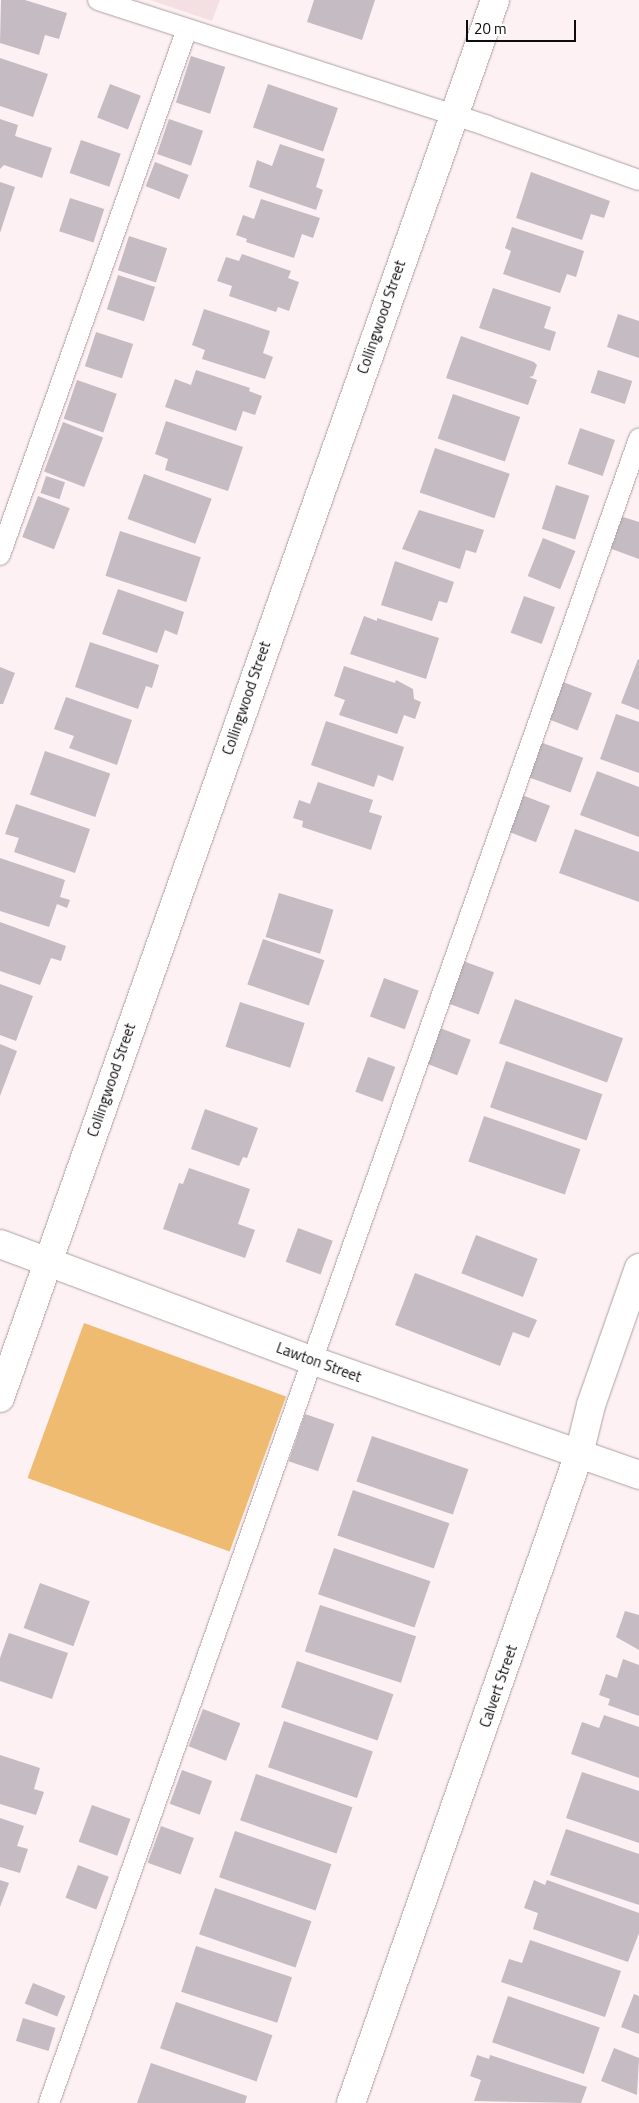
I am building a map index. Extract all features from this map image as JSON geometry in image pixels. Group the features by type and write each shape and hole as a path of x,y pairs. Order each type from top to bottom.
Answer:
{"street":[{"name":"Collingwood Street","path":"0,1398 452,115 495,0"},
{"name":"Lawton Street","path":"0,1244 311,1360 639,1474"},
{"name":"Calvert Street","path":"351,2103 579,1454 591,1405 639,1268"}],"lane":[{"path":"98,0 452,115 639,180"},
{"path":"0,555 187,29"},
{"path":"49,2103 639,439"}],"shaded area":[{"path":"150,0 220,0 212,21"},
{"path":"84,1323 286,1397 230,1552 28,1478"}],"building":[{"path":"1,0 25,0 67,13 59,39 45,35 39,55 0,43"},
{"path":"314,0 375,0 362,40 307,22"},
{"path":"191,56 225,67 210,114 176,103"},
{"path":"0,58 48,74 33,117 0,106"},
{"path":"110,84 141,96 128,129 97,118"},
{"path":"268,84 338,108 323,152 253,127"},
{"path":"0,119 18,125 15,136 52,148 42,178 4,165 0,169"},
{"path":"169,119 203,131 191,166 157,154"},
{"path":"81,140 121,154 109,187 70,173"},
{"path":"280,144 325,159 316,187 323,190 316,210 249,187 257,160 272,166"},
{"path":"155,162 189,175 179,199 146,186"},
{"path":"531,172 610,201 604,218 591,214 582,240 516,218"},
{"path":"0,182 15,187 0,233"},
{"path":"70,198 104,209 93,242 59,231"},
{"path":"261,199 320,218 313,238 302,234 294,258 246,242 247,239 236,235 243,215 254,219"},
{"path":"512,227 584,251 576,277 567,274 560,293 503,274 511,251 505,248"},
{"path":"129,236 167,248 156,283 118,270"},
{"path":"242,254 291,271 288,278 299,282 289,311 278,307 276,312 229,296 232,286 217,281 226,257 239,261"},
{"path":"118,275 155,287 144,321 107,309"},
{"path":"493,288 551,307 544,328 556,332 550,351 479,328"},
{"path":"204,309 270,331 263,353 273,357 265,379 202,359 205,350 192,345"},
{"path":"618,314 639,321 639,358 607,347"},
{"path":"96,332 133,344 122,378 85,366"},
{"path":"461,336 534,362 537,365 533,376 529,377 537,380 528,405 446,378"},
{"path":"196,370 250,388 249,391 262,396 255,415 243,411 236,431 165,407 175,379 191,385"},
{"path":"598,370 632,381 625,404 591,393"},
{"path":"77,380 117,394 103,432 64,419"},
{"path":"453,394 520,417 505,462 438,438"},
{"path":"166,421 243,447 228,491 165,470 168,459 155,454"},
{"path":"63,422 103,437 84,487 44,471"},
{"path":"580,428 615,440 603,476 568,464"},
{"path":"435,448 510,474 494,518 420,492"},
{"path":"144,474 212,499 195,544 128,519"},
{"path":"46,476 65,482 59,499 40,493"},
{"path":"556,485 589,496 575,540 542,529"},
{"path":"38,496 70,508 54,549 22,537"},
{"path":"419,510 484,530 476,553 466,550 460,569 402,549"},
{"path":"620,516 639,522 639,559 609,548"},
{"path":"120,531 201,557 186,602 105,576"},
{"path":"543,538 575,551 560,589 528,576"},
{"path":"395,561 454,582 447,603 439,601 432,621 381,605"},
{"path":"118,589 184,612 177,635 165,630 157,653 102,634"},
{"path":"524,596 555,607 542,644 511,633"},
{"path":"364,616 377,621 377,618 439,638 426,679 350,654"},
{"path":"90,642 159,665 152,688 146,686 138,709 75,687"},
{"path":"639,660 639,710 621,703"},
{"path":"344,666 395,683 396,680 413,689 414,699 421,702 415,719 404,715 397,734 339,715 345,700 334,696"},
{"path":"0,667 15,673 3,704 0,704"},
{"path":"563,682 592,693 578,730 549,719"},
{"path":"66,697 132,720 117,765 69,748 74,736 54,729"},
{"path":"616,714 639,722 639,773 600,759"},
{"path":"326,721 404,747 393,781 378,775 374,787 311,765"},
{"path":"540,742 583,758 571,793 527,777"},
{"path":"45,751 110,773 95,817 30,794"},
{"path":"597,771 639,787 639,837 580,815"},
{"path":"318,782 373,800 369,812 382,816 371,850 302,827 303,821 293,818 299,800 310,804"},
{"path":"522,795 550,806 536,842 508,831"},
{"path":"16,804 90,829 75,873 14,852 19,838 5,834"},
{"path":"575,829 639,852 639,902 559,873"},
{"path":"0,858 65,880 60,897 70,900 67,908 57,904 49,927 0,911"},
{"path":"279,893 334,910 320,954 266,937"},
{"path":"0,922 66,946 61,961 51,958 40,985 0,971"},
{"path":"263,939 324,960 309,1006 247,984"},
{"path":"463,961 494,972 479,1015 448,1003"},
{"path":"384,978 419,991 405,1029 370,1017"},
{"path":"0,984 33,996 16,1041 0,1035"},
{"path":"515,999 623,1038 607,1082 499,1043"},
{"path":"240,1002 305,1023 290,1068 225,1047"},
{"path":"440,1028 471,1040 457,1075 426,1063"},
{"path":"0,1044 17,1051 0,1096"},
{"path":"368,1057 395,1067 383,1102 355,1092"},
{"path":"506,1061 602,1094 586,1141 490,1107"},
{"path":"205,1109 258,1128 247,1158 243,1157 239,1166 191,1149"},
{"path":"484,1116 580,1149 565,1195 468,1161"},
{"path":"189,1168 250,1189 238,1224 255,1230 245,1258 163,1229 179,1183 183,1184"},
{"path":"298,1228 333,1241 320,1274 286,1262"},
{"path":"476,1235 538,1259 523,1297 461,1273"},
{"path":"415,1273 537,1320 529,1338 513,1332 500,1366 395,1325"},
{"path":"305,1414 334,1424 318,1471 289,1461"},
{"path":"372,1436 468,1469 453,1515 356,1481"},
{"path":"353,1490 449,1523 434,1569 337,1535"},
{"path":"334,1548 430,1581 414,1628 318,1594"},
{"path":"40,1583 90,1601 73,1646 24,1628"},
{"path":"320,1605 416,1636 401,1683 305,1652"},
{"path":"625,1611 639,1615 639,1650 616,1637"},
{"path":"9,1633 68,1653 52,1699 0,1681 0,1658"},
{"path":"623,1659 639,1665 639,1716 608,1705 610,1699 599,1695 606,1674 617,1678"},
{"path":"297,1661 393,1694 377,1741 281,1707"},
{"path":"203,1709 240,1723 226,1761 189,1746"},
{"path":"604,1715 639,1727 639,1778 571,1754 582,1722 599,1728"},
{"path":"284,1721 373,1752 357,1798 268,1767"},
{"path":"0,1755 40,1768 34,1789 44,1792 36,1815 0,1804"},
{"path":"182,1770 212,1781 200,1815 170,1804"},
{"path":"582,1772 639,1791 639,1843 566,1818"},
{"path":"256,1774 352,1807 336,1854 240,1820"},
{"path":"92,1805 131,1819 117,1856 79,1842"},
{"path":"0,1818 24,1826 17,1846 28,1849 20,1873 0,1867"},
{"path":"161,1826 194,1838 181,1875 148,1863"},
{"path":"566,1829 639,1854 639,1905 550,1875"},
{"path":"235,1831 331,1864 315,1911 219,1877"},
{"path":"78,1865 109,1877 96,1910 65,1898"},
{"path":"0,1880 9,1883 0,1907"},
{"path":"534,1880 545,1885 547,1880 639,1913 639,1933 628,1962 533,1929 538,1913 524,1908"},
{"path":"215,1888 311,1921 295,1968 199,1934"},
{"path":"530,1940 621,1971 605,2017 501,1982 509,1959 522,1963"},
{"path":"196,1946 292,1977 277,2023 181,1992"},
{"path":"33,1983 65,1996 57,2017 25,2003"},
{"path":"634,1994 639,1996 639,2034 621,2027"},
{"path":"508,1996 600,2028 584,2074 492,2042"},
{"path":"176,2002 272,2035 256,2082 160,2048"},
{"path":"23,2018 56,2028 48,2051 16,2041"},
{"path":"614,2048 639,2058 637,2095 601,2081"},
{"path":"477,2055 489,2059 490,2055 587,2087 581,2103 474,2101 481,2080 470,2076"},
{"path":"151,2063 247,2096 245,2103 137,2103"}]}
